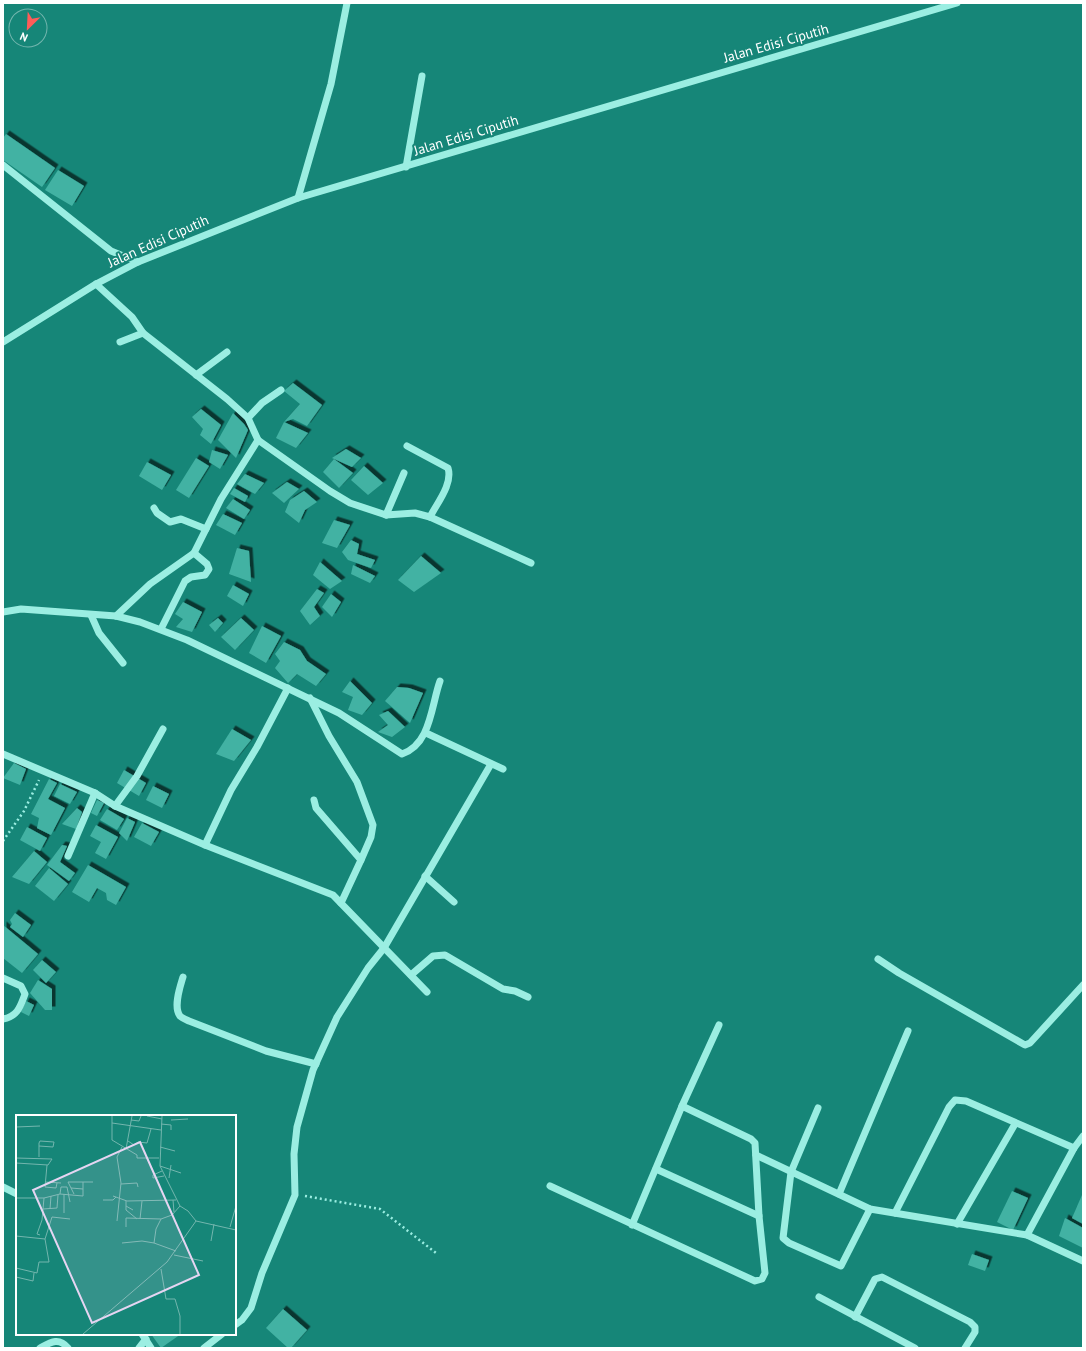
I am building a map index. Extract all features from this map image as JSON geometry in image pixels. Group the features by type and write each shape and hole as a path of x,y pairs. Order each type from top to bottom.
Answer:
{"street":[{"path":"298,198 331,84 347,3"},
{"name":"Jalan Edisi Ciputih","path":"3,342 96,284 138,262 298,198 957,3"},
{"path":"406,167 422,76"},
{"path":"3,165 111,251 138,262"},
{"path":"96,284 132,318 142,333 248,418 258,440 343,499 386,515 415,513 430,517 531,563"},
{"path":"120,342 142,333"},
{"path":"196,375 227,352"},
{"path":"248,418 262,403 281,390"},
{"path":"116,616 150,584 194,553 221,499 258,440"},
{"path":"407,446 448,468 448,481 430,517"},
{"path":"386,515 404,473"},
{"path":"154,508 157,513 170,522 181,519 206,530"},
{"path":"161,629 186,582 191,577 206,575 209,569 206,564 194,553"},
{"path":"3,612 21,609 116,616 161,629 339,713 402,754 408,752 426,733 440,681"},
{"path":"91,615 99,633 123,663"},
{"path":"205,845 231,790 257,747 288,688"},
{"path":"310,698 329,736 357,782 373,825 371,837 341,903"},
{"path":"116,806 136,776 163,729"},
{"path":"426,733 503,769"},
{"path":"3,754 95,793 116,806 205,845 333,895 427,992"},
{"path":"236,1323 242,1320 251,1308 262,1273 294,1195 294,1154 297,1127 316,1064 346,1003 368,968 384,948 491,764"},
{"path":"68,856 95,793"},
{"path":"314,800 316,808 361,860"},
{"path":"425,876 454,902"},
{"path":"411,975 433,956 445,955 503,989 515,991 528,997"},
{"path":"878,959 899,973 1025,1045 1030,1043 1083,985"},
{"path":"183,977 179,992 178,1009 180,1016 266,1051 316,1064"},
{"path":"3,978 21,986 25,994 18,1012 10,1018 3,1019"},
{"path":"632,1225 682,1106 719,1025"},
{"path":"839,1194 908,1031"},
{"path":"895,1213 948,1107 955,1100 966,1102 1014,1124 1074,1148"},
{"path":"550,1186 755,1281 762,1279 765,1273 759,1216 755,1143 751,1139 682,1106"},
{"path":"818,1108 791,1172 783,1228 783,1238 789,1243 841,1266 870,1209"},
{"path":"956,1224 1014,1124"},
{"path":"1027,1235 1074,1148 1083,1136"},
{"path":"756,1155 870,1209 1027,1235 1083,1261"},
{"path":"656,1169 759,1216"},
{"path":"3,1187 16,1194"},
{"path":"855,1317 874,1279 882,1277 970,1322 975,1327 975,1332 965,1348"},
{"path":"818,1297 915,1348"},
{"path":"204,1348 221,1335"},
{"path":"139,1348 144,1336"},
{"path":"144,1336 151,1348"},
{"path":"40,1348 53,1341 59,1341 68,1348"}],"path":[{"path":"3,841 24,811 43,771"},
{"path":"294,1195 310,1196 380,1209 436,1253"}],"building":[{"path":"6,134 55,168 42,187 3,160 3,138"},
{"path":"58,170 84,186 72,206 45,190"},
{"path":"293,383 322,405 307,426 293,419 284,422 300,404 284,391"},
{"path":"201,409 221,425 211,444 200,435 203,429 192,417"},
{"path":"233,413 248,430 236,458 218,440"},
{"path":"284,422 308,433 296,448 276,438"},
{"path":"346,449 361,458 352,467 332,458"},
{"path":"212,450 228,455 220,469 209,462"},
{"path":"196,458 209,466 189,498 176,490"},
{"path":"334,459 353,473 339,488 323,472"},
{"path":"147,462 171,475 162,490 139,476"},
{"path":"364,466 383,483 368,495 351,480"},
{"path":"245,474 264,483 255,494 237,484"},
{"path":"287,482 299,489 284,503 272,493"},
{"path":"234,488 248,496 245,502 230,494"},
{"path":"304,491 317,502 305,510 299,523 285,512 290,500"},
{"path":"233,499 250,510 244,519 226,508"},
{"path":"223,514 242,523 235,535 216,525"},
{"path":"334,520 350,525 337,548 322,543"},
{"path":"351,540 359,544 357,554 375,560 371,568 348,560 342,552"},
{"path":"237,548 249,551 251,582 229,574"},
{"path":"421,556 441,573 414,592 398,580"},
{"path":"320,562 342,581 330,589 313,575"},
{"path":"353,565 375,576 370,583 351,574"},
{"path":"233,585 249,594 243,606 227,596"},
{"path":"317,589 324,593 314,607 320,616 310,625 300,611"},
{"path":"331,594 341,602 332,617 322,607"},
{"path":"183,602 202,612 192,632 176,627 183,619 175,614"},
{"path":"218,618 223,623 215,632 209,625"},
{"path":"241,618 254,630 235,650 221,637"},
{"path":"262,626 281,636 266,663 249,653"},
{"path":"284,642 300,650 307,661 326,674 316,686 297,674 288,683 275,668 280,661 275,654"},
{"path":"350,681 372,703 362,715 348,710 353,697 342,692"},
{"path":"397,687 409,688 423,693 410,723 385,701"},
{"path":"388,711 405,727 392,737 378,732 388,725 379,715"},
{"path":"232,729 251,740 234,761 216,754"},
{"path":"14,763 26,769 20,785 3,778"},
{"path":"124,770 146,783 139,796 117,783"},
{"path":"49,779 57,783 48,799 65,808 51,835 37,828 39,818 31,814"},
{"path":"60,784 77,792 70,804 54,796"},
{"path":"153,786 169,794 162,808 146,800"},
{"path":"97,800 104,803 97,816 91,813"},
{"path":"77,808 82,812 76,829 62,824"},
{"path":"107,809 124,819 117,830 100,820"},
{"path":"127,818 135,822 127,841 119,833"},
{"path":"142,823 159,832 151,846 134,837"},
{"path":"96,825 118,837 106,859 95,853 101,842 90,836"},
{"path":"27,827 47,838 40,851 20,840"},
{"path":"62,845 67,846 60,862 75,873 69,881 47,865"},
{"path":"34,851 47,862 29,884 12,877"},
{"path":"88,865 126,887 116,905 107,900 106,893 97,888 89,902 72,892"},
{"path":"49,868 68,884 54,901 35,886"},
{"path":"15,913 31,925 23,937 10,927 12,924 10,920"},
{"path":"3,925 38,954 22,973 3,958"},
{"path":"42,960 56,972 46,983 33,970"},
{"path":"38,980 52,989 52,1010 45,1010 30,993"},
{"path":"26,1001 34,1005 29,1016 21,1012"},
{"path":"1012,1191 1028,1198 1013,1230 997,1222"},
{"path":"1082,1195 1083,1196 1083,1224 1072,1218"},
{"path":"1065,1218 1083,1228 1083,1248 1059,1236"},
{"path":"972,1254 989,1260 985,1271 968,1265"},
{"path":"283,1309 307,1330 291,1348 288,1348 266,1328"},
{"path":"152,1335 180,1335 161,1348"}]}
